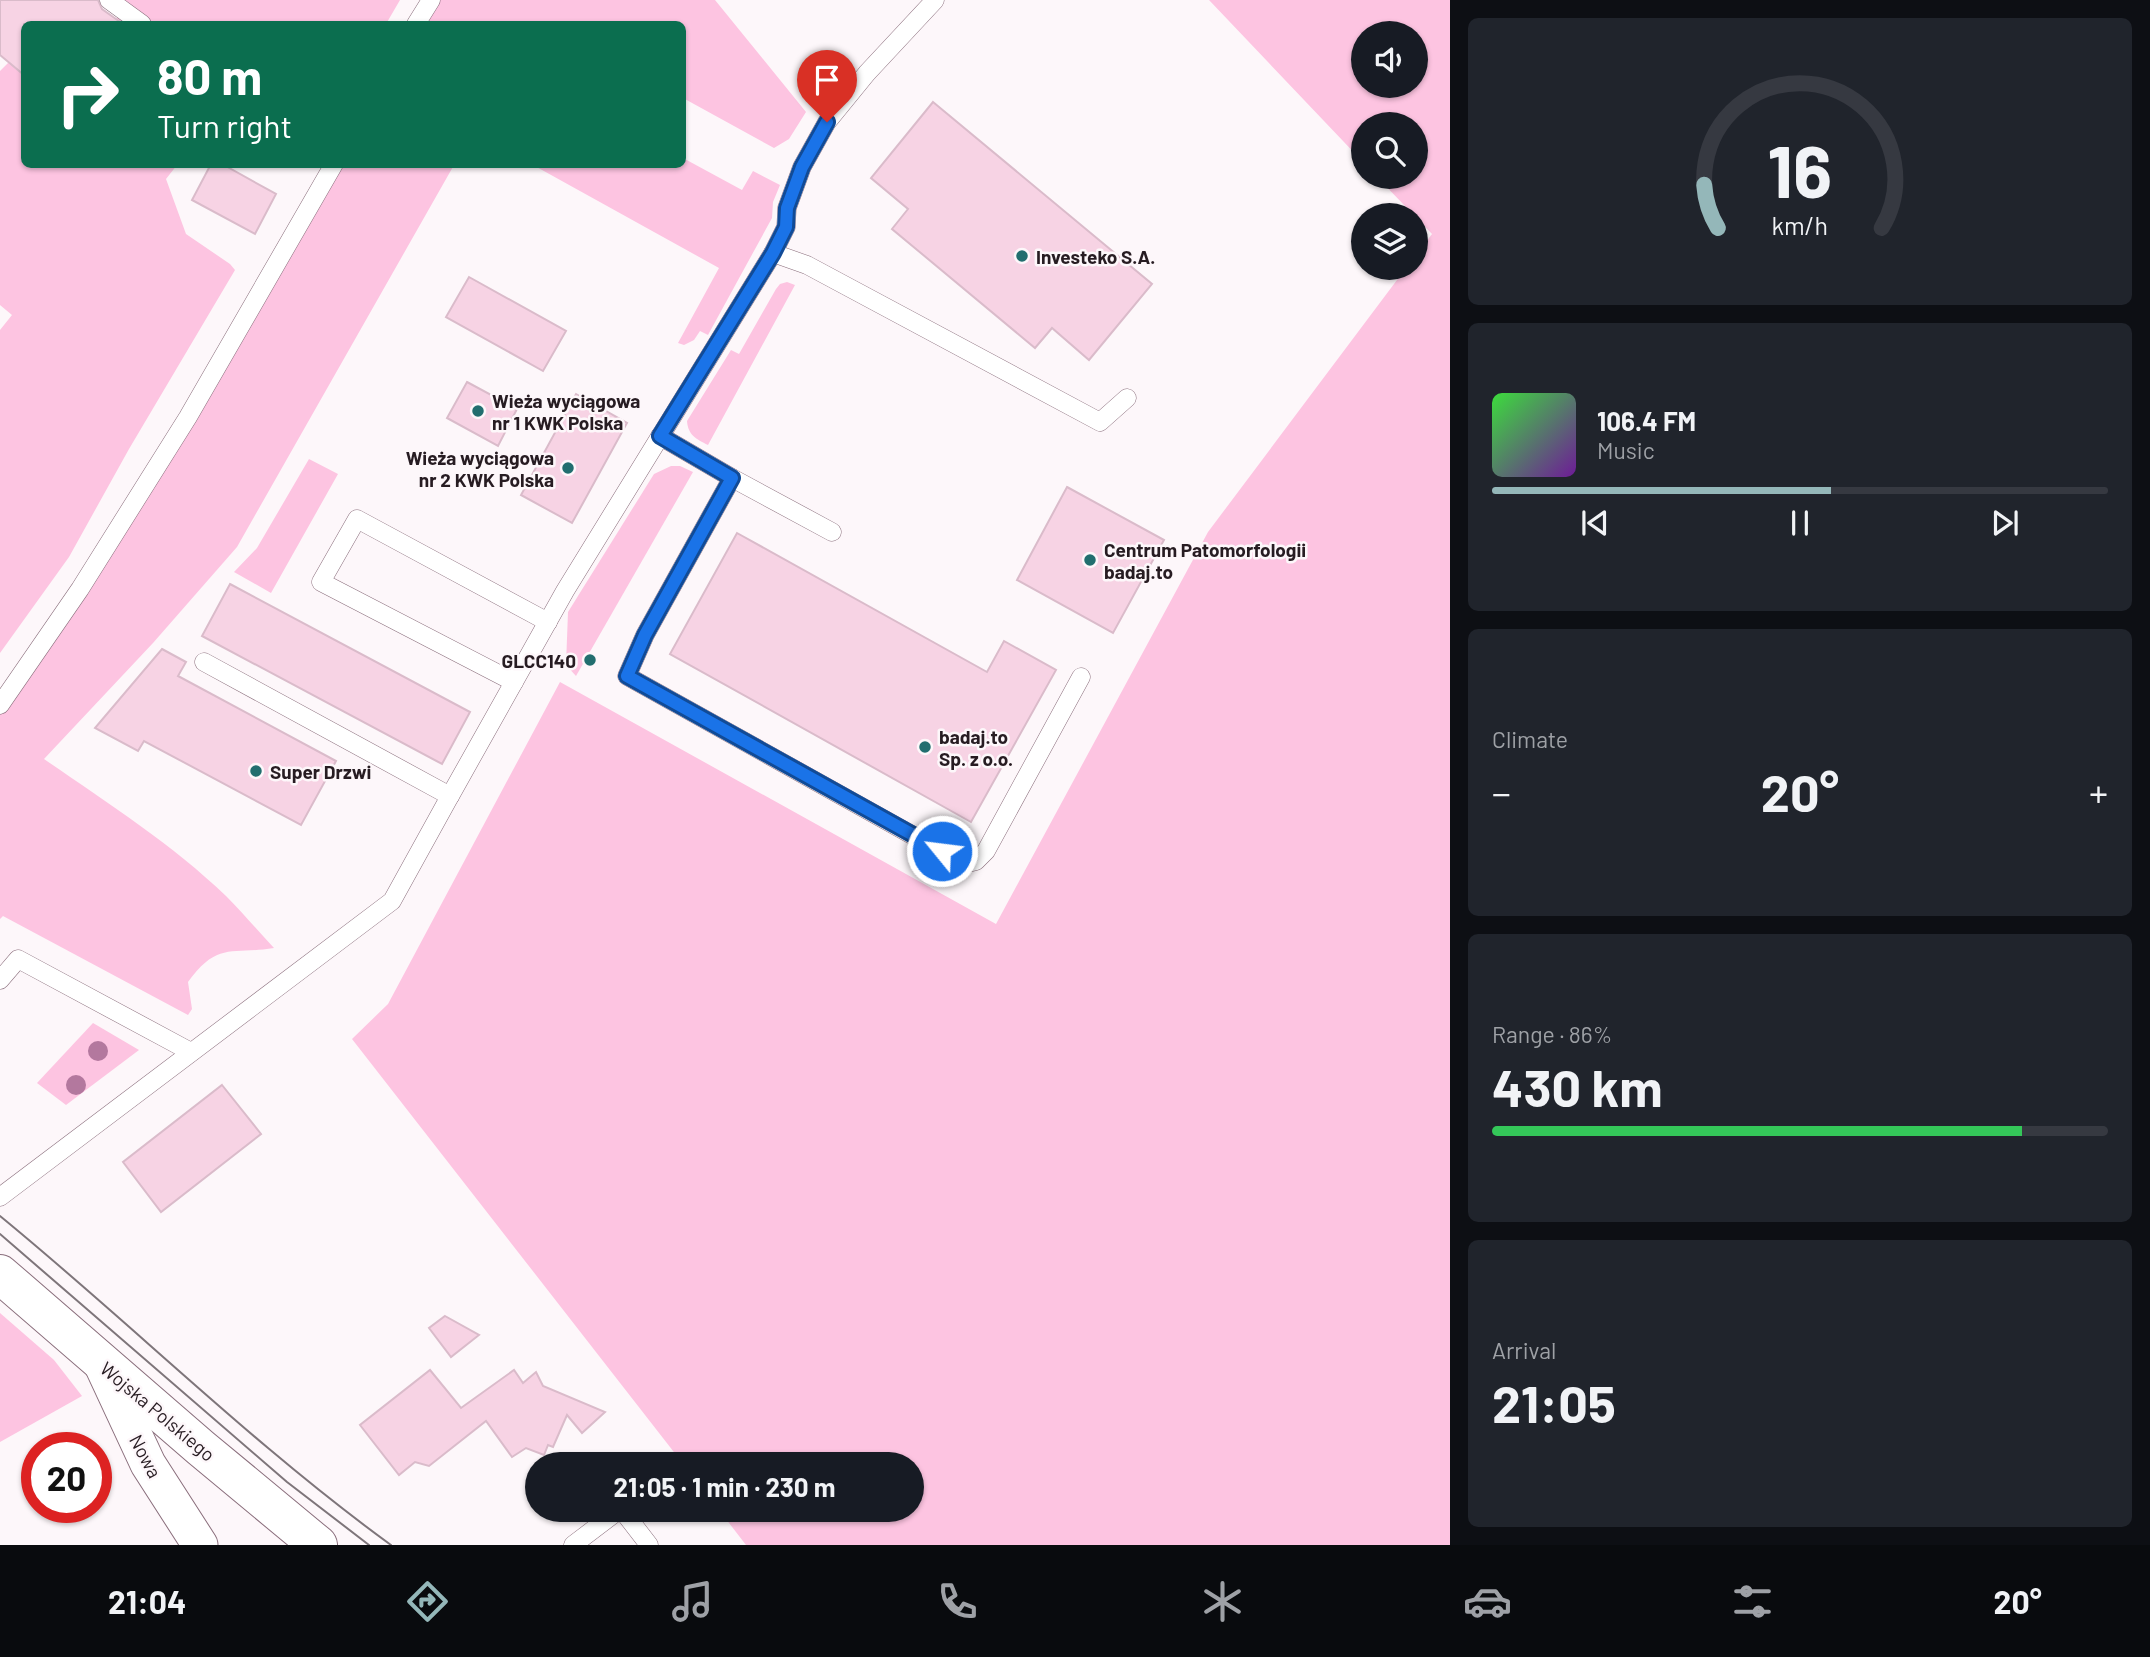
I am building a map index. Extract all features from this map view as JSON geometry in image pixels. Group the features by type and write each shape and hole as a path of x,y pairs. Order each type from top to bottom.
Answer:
{"street":[{"name":"Wojska Polskiego","path":"0,1274 101,1363 318,1545"},
{"name":"Nowa","path":"101,1363 148,1464 200,1545"}],"lane":[{"path":"109,0 138,21"},
{"path":"418,21 431,0"},
{"path":"0,1197 392,901 548,622 773,253 786,227 787,208 802,167 827,122 892,44 935,0"},
{"path":"0,705 80,589 188,418 327,168"},
{"path":"773,253 807,265 1100,422 1127,398"},
{"path":"660,436 832,532"},
{"path":"732,478 645,635 627,676 964,863 976,861 986,851 1081,677"},
{"path":"514,682 321,582 358,519 548,622"},
{"path":"204,662 450,796"},
{"path":"0,980 18,959 191,1052"},
{"path":"573,1545 605,1522"},
{"path":"631,1522 649,1545"}],"shaded area":[{"path":"100,0 400,0 388,21 114,21 119,15"},
{"path":"437,0 715,0 806,112 789,139 774,148 686,100 686,21 425,21"},
{"path":"1209,0 1450,0 1450,1545 746,1545 728,1522 924,1522 924,1452 674,1452 352,1039 388,1004 560,682 996,924 1208,532 1397,280 1428,280 1428,239 1432,234 1428,230 1428,203 1402,203 1389,189 1428,189 1428,112 1351,112 1351,149"},
{"path":"9,62 21,72 21,168 175,168 166,179 186,234 235,270 129,449 69,557 0,653 0,330 12,315 0,305 0,71"},
{"path":"686,160 742,190 753,171 780,185 773,202 772,218 708,335 700,331 694,340 684,345 678,343 719,268 538,168 686,168"},
{"path":"339,168 452,168 237,547 153,643 44,759 184,859 226,896 274,948 226,952 208,960 188,982 192,1009 188,1015 3,916 0,919 0,714 88,588"},
{"path":"787,282 795,285 708,445 700,441 689,430 687,421 731,350 739,354 776,289"},
{"path":"309,459 338,474 271,593 234,572 257,548"},
{"path":"671,466 680,466 693,472 576,676 566,665 568,612 654,474"},
{"path":"93,1023 139,1050 66,1105 37,1083"},
{"path":"0,1313 54,1360 82,1396 0,1442"}],"building":[{"path":"0,0 98,0 102,9 119,21 21,21 21,72 0,55"},
{"name":"Investeko S.A.","path":"933,102 1152,284 1089,360 1052,328 1035,348 892,229 908,209 871,178"},
{"path":"209,168 229,168 276,194 255,234 192,200"},
{"path":"469,277 566,331 543,371 446,317"},
{"path":"467,382 517,409 498,446 447,418"},
{"path":"576,394 627,423 572,523 521,495"},
{"name":"Centrum Patomorfologii badaj.to","path":"1067,487 1164,540 1113,633 1017,580"},
{"name":"badaj.to Sp. z o.o.","path":"737,533 987,672 1004,641 1056,670 971,822 670,654"},
{"path":"230,584 470,712 442,764 202,636"},
{"path":"162,649 186,662 178,676 336,761 301,825 144,741 138,751 95,728"},
{"path":"222,1085 261,1134 161,1212 123,1162"},
{"path":"445,1316 479,1335 451,1357 429,1328"},
{"path":"430,1370 461,1408 514,1370 523,1383 536,1372 543,1386 605,1412 582,1433 567,1415 553,1447 548,1445 545,1452 526,1448 512,1457 486,1421 429,1466 415,1462 399,1475 360,1425"}],"tram line":[{"path":"0,1216 290,1467 391,1545"},
{"path":"0,1234 287,1482 369,1545"}],"place":[{"name":"Investeko S.A.","path":"1022,256"},
{"name":"Wieża wyciągowa nr 1 KWK Polska","path":"478,411"},
{"name":"Wieża wyciągowa nr 2 KWK Polska","path":"568,468"},
{"name":"Centrum Patomorfologii badaj.to","path":"1090,560"},
{"name":"GLCC140","path":"590,660"},
{"name":"badaj.to Sp. z o.o.","path":"925,747"},
{"name":"Super Drzwi","path":"256,771"}],"route":[{"path":"827,122 802,167 787,208 786,227 773,253 660,436 732,478 645,635 627,676 942,851"}]}
